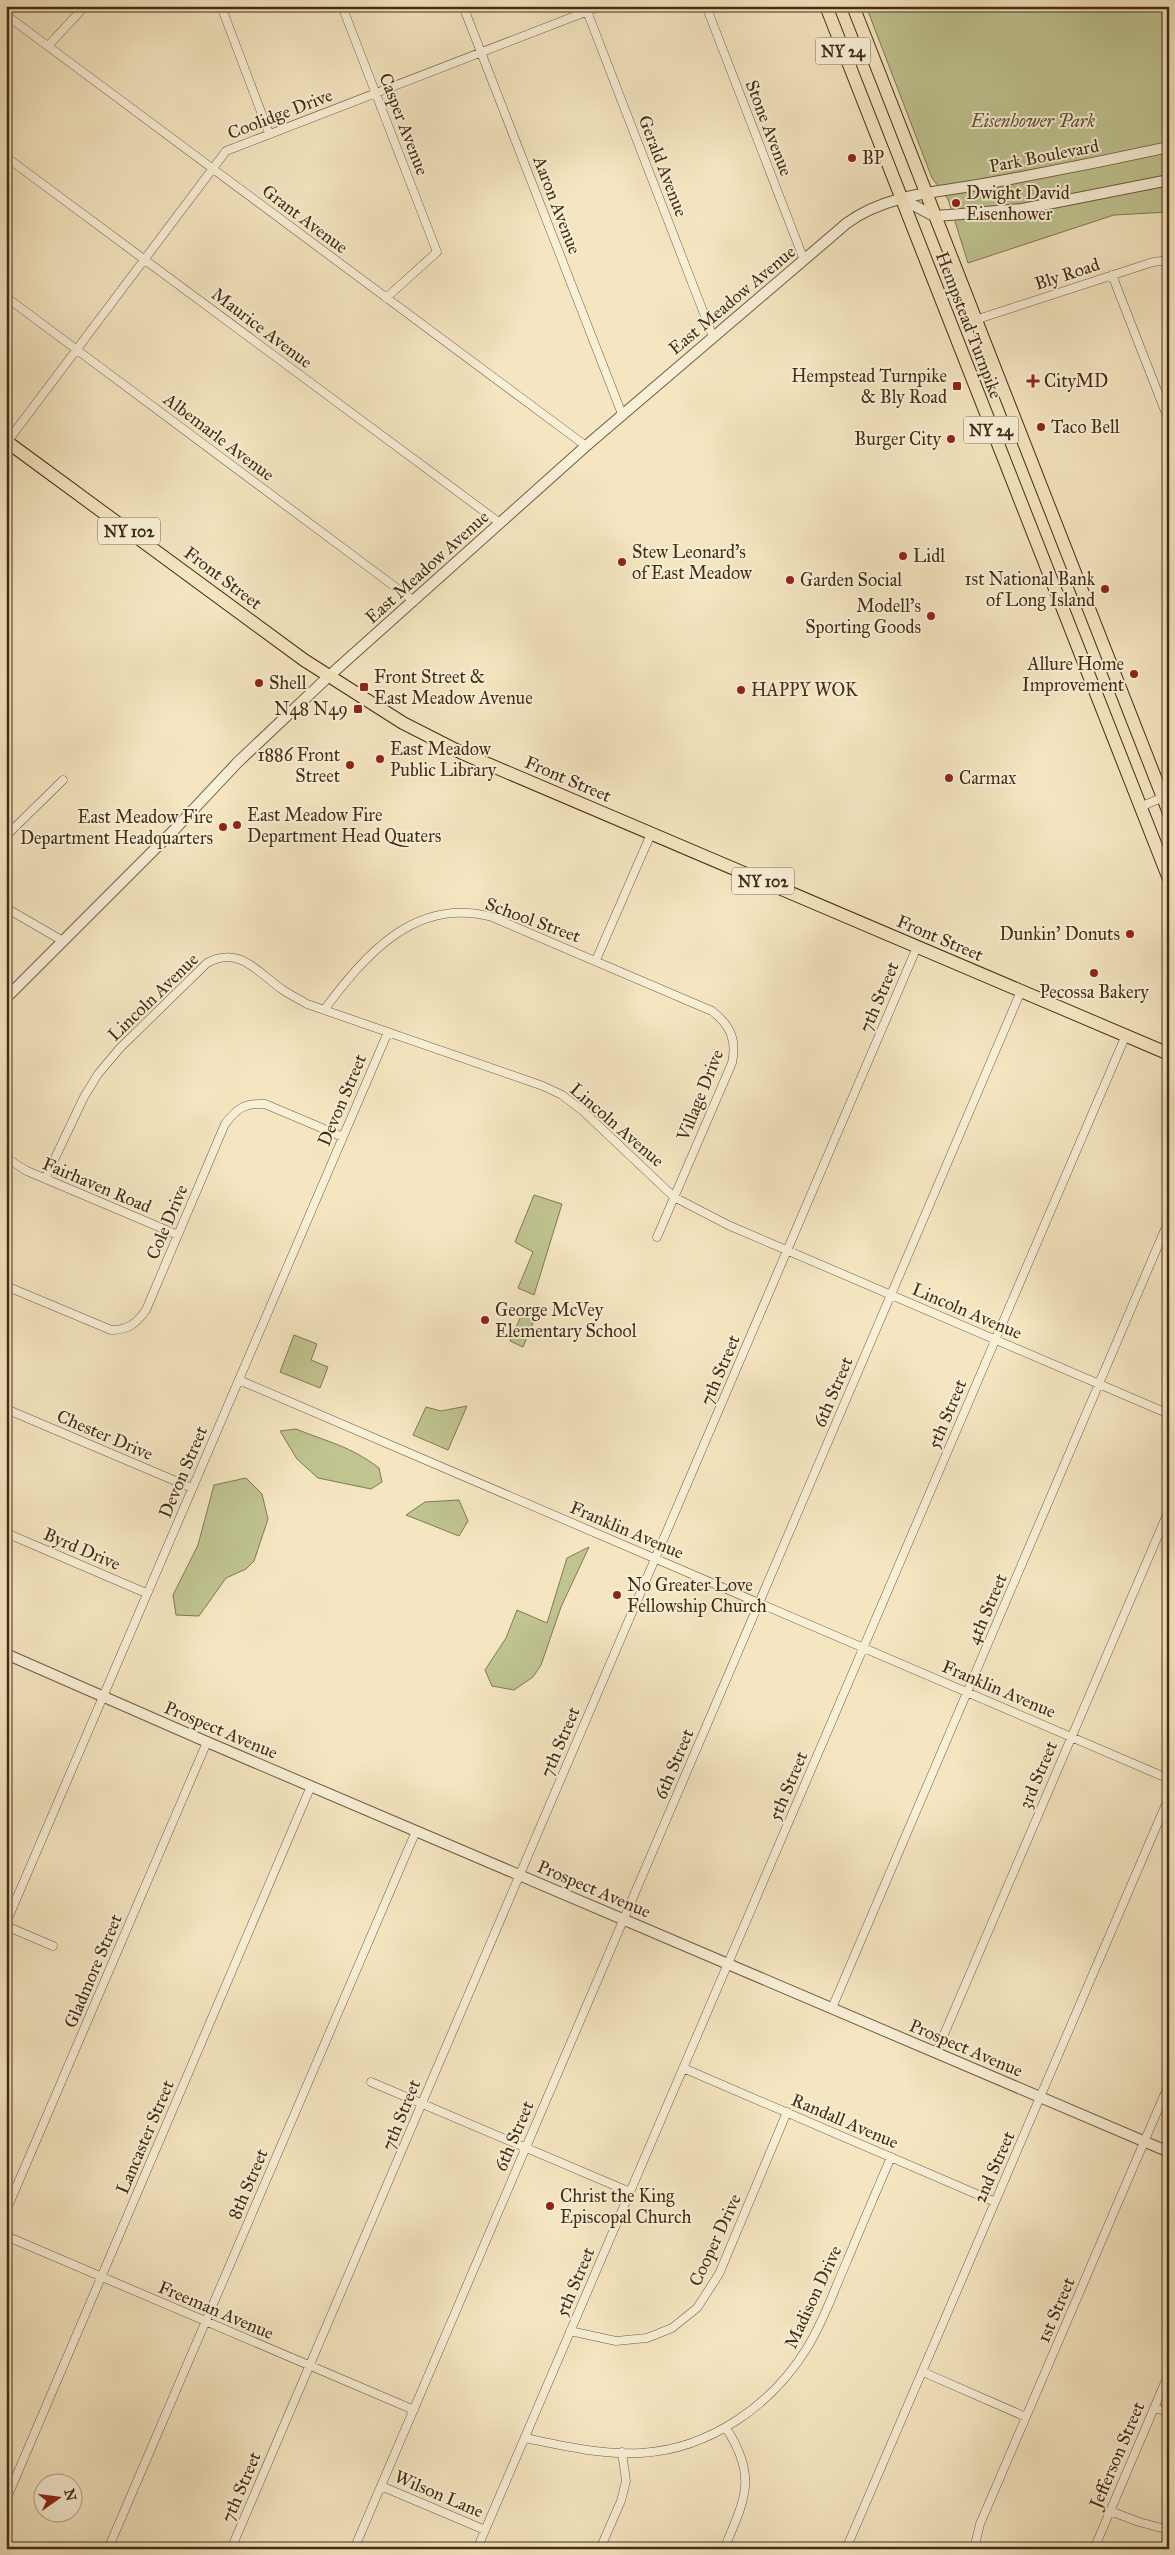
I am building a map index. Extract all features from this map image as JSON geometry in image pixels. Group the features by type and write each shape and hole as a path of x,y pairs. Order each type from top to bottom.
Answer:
{"main road":[{"name":"Hempstead Turnpike","path":"826,6 1169,879"},
{"name":"Hempstead Turnpike","path":"852,6 975,320 1166,797 1169,813"},
{"name":"Front Street","path":"7,441 329,676 403,723 462,752 651,834 1169,1054"}],"street":[{"path":"48,46 86,6"},
{"path":"221,6 270,133"},
{"name":"Casper Avenue","path":"342,6 437,252 386,298"},
{"name":"Aaron Avenue","path":"463,6 622,414"},
{"name":"Coolidge Drive","path":"7,441 211,168 226,151 376,94 586,9 600,6"},
{"name":"Stone Avenue","path":"706,6 804,260"},
{"name":"Gerald Avenue","path":"586,9 713,337"},
{"name":"Grant Avenue","path":"6,15 586,446"},
{"name":"Park Boulevard","path":"926,194 1169,147"},
{"name":"Maurice Avenue","path":"6,156 500,523"},
{"path":"900,198 934,216 1022,208 1169,180"},
{"name":"East Meadow Avenue","path":"6,998 175,829 238,762 329,676 622,414 856,216 900,198 926,194"},
{"name":"Bly Road","path":"975,320 1153,262 1169,260"},
{"path":"1112,275 1169,421"},
{"name":"Albemarle Avenue","path":"6,297 414,601"},
{"path":"6,836 63,780"},
{"path":"1140,807 1166,797"},
{"path":"596,960 651,834"},
{"path":"6,908 63,941"},
{"name":"School Street","path":"324,1010 348,978 391,936 410,925 438,915 463,913 492,917 693,1001 724,1020"},
{"name":"7th Street","path":"231,2549 917,947"},
{"name":"Lincoln Avenue","path":"45,1180 84,1097 98,1074 120,1048 207,964 217,958 232,957 246,961 284,991 307,1004 543,1086 562,1095 583,1111 674,1197 728,1225 1169,1414"},
{"name":"6th Street","path":"354,2549 1021,991"},
{"name":"Village Drive","path":"657,1237 732,1063 735,1050 733,1034 724,1020"},
{"name":"Devon Street","path":"6,1925 146,1593 388,1032"},
{"name":"5th Street","path":"478,2549 1126,1036"},
{"name":"Cole Drive","path":"6,1286 111,1330 125,1330 132,1326 146,1310 225,1124 240,1108 252,1103 265,1104 343,1137"},
{"name":"Fairhaven Road","path":"6,1158 45,1180 178,1235"},
{"name":"4th Street","path":"832,2008 1169,1220"},
{"name":"Franklin Avenue","path":"239,1380 1169,1778"},
{"name":"Chester Drive","path":"6,1409 192,1488"},
{"name":"3rd Street","path":"936,2053 1169,1510"},
{"name":"Byrd Drive","path":"6,1533 146,1593"},
{"name":"Prospect Avenue","path":"6,1654 207,1742 1169,2152"},
{"name":"Gladmore Street","path":"6,2212 207,1742"},
{"name":"Lancaster Street","path":"6,2500 311,1786"},
{"name":"2nd Street","path":"846,2549 1169,1797"},
{"name":"8th Street","path":"108,2549 416,1831"},
{"path":"6,1925 53,1946"},
{"name":"Randall Avenue","path":"683,2068 995,2202"},
{"path":"371,2082 630,2192"},
{"name":"1st Street","path":"974,2549 980,2524 1169,2084"},
{"name":"Cooper Drive","path":"570,2331 616,2341 647,2338 672,2328 696,2308 719,2274 787,2112"},
{"name":"Madison Drive","path":"525,2438 592,2452 641,2453 675,2447 726,2428 776,2389 809,2346 891,2157"},
{"name":"Freeman Avenue","path":"6,2236 414,2410"},
{"path":"922,2372 1026,2417"},
{"name":"Jefferson Street","path":"1094,2549 1169,2373"},
{"path":"1154,2408 1169,2412"},
{"path":"724,2549 745,2492 745,2470 742,2455 726,2428"},
{"path":"600,2549 621,2501 626,2481 622,2452"},
{"name":"Wilson Lane","path":"381,2486 485,2530"},
{"path":"1110,2511 1139,2522 1169,2530"},
{"path":"6,2547 11,2549"}],"green space":[{"name":"Eisenhower Park","path":"866,6 1169,6 1169,212 1114,215 968,263 948,199 932,178"},
{"path":"534,1195 562,1204 534,1295 518,1288 533,1252 515,1242"},
{"path":"525,1307 537,1313 523,1347 510,1341"},
{"path":"294,1335 317,1344 311,1360 328,1367 320,1388 280,1372"},
{"path":"467,1406 448,1450 413,1435 426,1407 441,1411"},
{"path":"296,1429 358,1454 379,1468 382,1482 371,1489 318,1478 297,1459 280,1431"},
{"path":"246,1478 262,1494 268,1519 254,1561 246,1569 226,1578 199,1616 176,1615 173,1595 198,1545 214,1485"},
{"path":"459,1500 468,1521 459,1536 406,1515 425,1502"},
{"path":"589,1547 561,1607 541,1665 533,1677 514,1690 492,1686 485,1670 506,1638 517,1610 547,1623 567,1558"}],"place":[{"name":"BP","path":"852,158"},
{"name":"Dwight David Eisenhower","path":"956,203"},
{"name":"CityMD","path":"1033,381"},
{"name":"Hempstead Turnpike & Bly Road","path":"957,386"},
{"name":"Taco Bell","path":"1041,427"},
{"name":"Burger City","path":"951,439"},
{"name":"Lidl","path":"903,556"},
{"name":"Stew Leonard's of East Meadow","path":"622,562"},
{"name":"Garden Social","path":"790,580"},
{"name":"1st National Bank of Long Island","path":"1105,589"},
{"name":"Modell's Sporting Goods","path":"931,616"},
{"name":"Allure Home Improvement","path":"1134,674"},
{"name":"Shell","path":"259,683"},
{"name":"Front Street & East Meadow Avenue","path":"364,687"},
{"name":"HAPPY WOK","path":"741,690"},
{"name":"N48 N49","path":"358,709"},
{"name":"East Meadow Public Library","path":"380,759"},
{"name":"1886 Front Street","path":"350,765"},
{"name":"Carmax","path":"949,778"},
{"name":"East Meadow Fire Department Head Quaters","path":"237,825"},
{"name":"East Meadow Fire Department Headquarters","path":"223,827"},
{"name":"Dunkin' Donuts","path":"1130,934"},
{"name":"Pecossa Bakery","path":"1094,973"},
{"name":"George McVey Elementary School","path":"485,1320"},
{"name":"No Greater Love Fellowship Church","path":"617,1595"},
{"name":"Christ the King Episcopal Church","path":"550,2206"}]}
